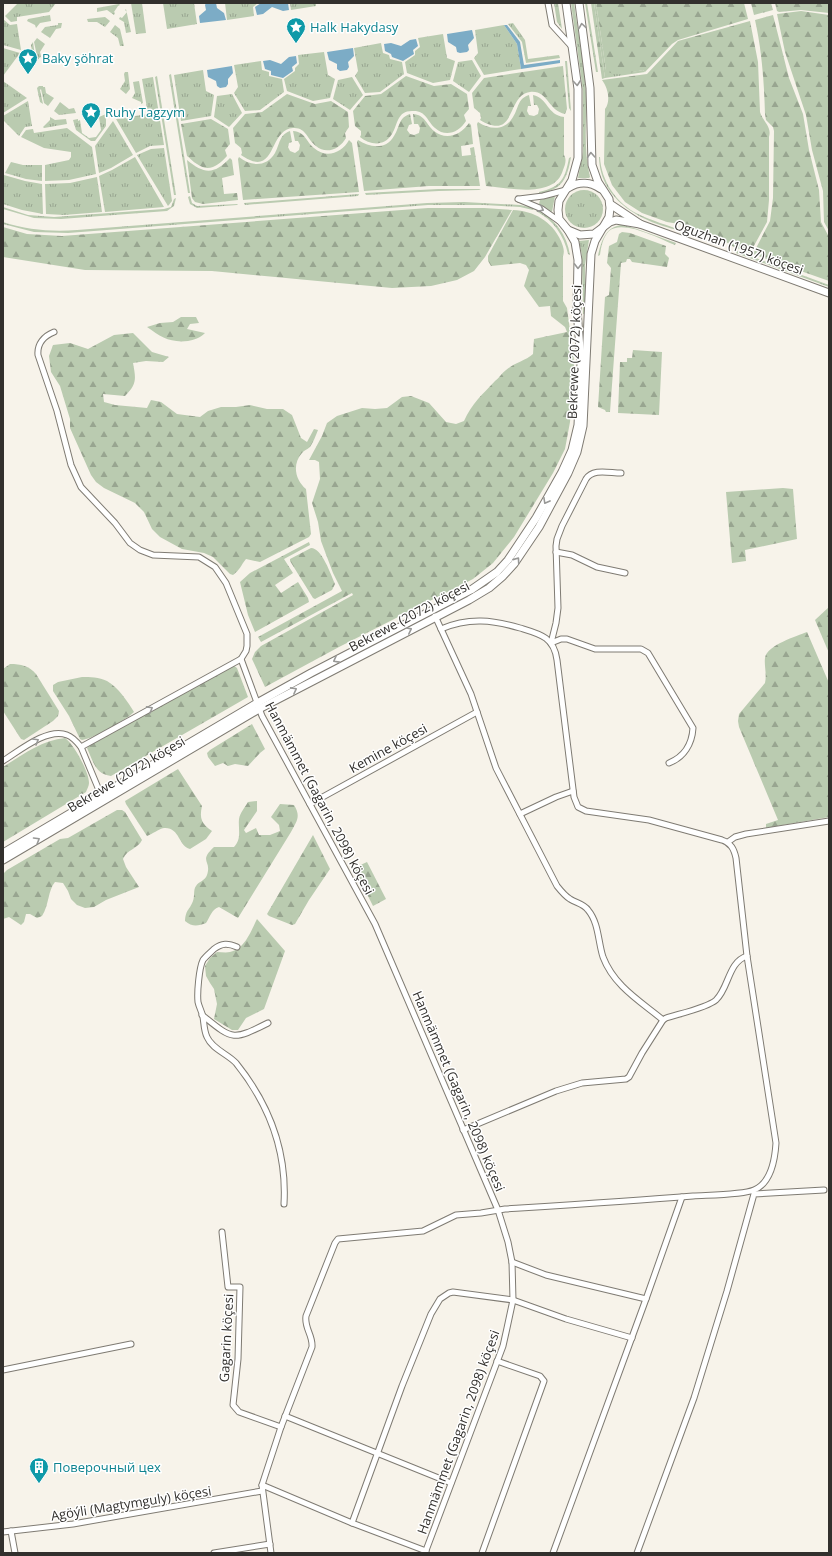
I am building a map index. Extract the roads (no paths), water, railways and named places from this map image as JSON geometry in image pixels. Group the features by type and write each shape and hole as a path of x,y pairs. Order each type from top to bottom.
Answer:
{"main road":[{"name":"Bekrewe (2072) köçesi","path":"3,853 101,795 258,706 432,609 484,582 497,572 508,560 536,518 562,472 572,450 578,425 581,363 577,309 577,255 575,242 562,223 558,214 558,205 561,197 575,174 578,153 578,89 566,3"},
{"path":"579,3 590,88 592,165 595,175 610,204"},
{"path":"566,189 574,184 583,183 597,186 604,192"},
{"name":"Bekrewe (2072) köçesi","path":"3,860 258,706 436,617 489,588 514,564 539,526 568,473 577,452 583,426 591,254 609,217 610,204"},
{"name":"Oguzhan (1957) köçesi","path":"610,204 640,224"},
{"name":"Oguzhan (1957) köçesi","path":"602,229 610,222 616,220 640,224 829,293"},
{"path":"568,230 585,236 594,234 602,229"}],"street":[{"path":"548,3 552,25 572,48"},
{"path":"562,223 542,209 518,199 543,196 566,189"},
{"path":"54,332 42,339 38,348 38,355 57,411 71,465 81,487 115,523 130,543 140,550 153,555 199,557 215,567 226,583 247,634 247,646 241,659 81,747"},
{"path":"551,643 558,608 557,539 562,526 588,476 594,472 620,473"},
{"path":"556,552 572,555 597,567 625,573"},
{"path":"432,609 471,694 496,768 557,886 564,895 586,908 591,914 596,926 604,958 611,974 632,996 664,1020"},
{"path":"271,1553 262,1488 281,1427 312,1347 312,1340 305,1323 306,1316 335,1243 338,1239 423,1231 456,1215 498,1210 753,1191 764,1182 769,1174 774,1158 776,1143 747,956 735,854 732,847 728,842 657,822 586,811 580,808 576,804 573,791 557,660 554,647 551,643 540,634 490,621 464,622 441,628"},
{"path":"551,643 561,639 567,639 595,649 641,650 648,653 693,728 690,743 686,751 669,763"},
{"name":"Hanmämmet (Gagarin, 2098) köçesi","path":"241,659 258,706 375,924 498,1210 506,1235 512,1262 513,1300 497,1362 426,1552"},
{"name":"Kemine köçesi","path":"310,804 477,712"},
{"path":"3,762 34,742 52,734 67,734 72,737 81,747 101,795"},
{"path":"520,814 556,797 573,791"},
{"path":"728,842 735,837 746,834 829,821"},
{"path":"237,946 230,944 219,946 202,962 198,1002 207,1038 212,1045 233,1060 242,1070 257,1095 273,1128 282,1159 284,1204"},
{"path":"464,1130 556,1090 582,1083 626,1079 629,1077 642,1053 664,1020 713,1002 725,989 734,965 740,959 747,956"},
{"path":"202,1015 224,1032 234,1036 248,1033 268,1023"},
{"path":"636,1553 694,1398 727,1291 754,1194 824,1190"},
{"path":"553,1553 682,1197"},
{"name":"Gagarin köçesi","path":"222,1232 228,1287 240,1287 238,1358 233,1405 239,1412 281,1427"},
{"path":"512,1262 546,1275 646,1299"},
{"path":"352,1523 402,1386 428,1321 440,1299 448,1293 453,1292 513,1300 566,1319 632,1338"},
{"path":"3,1370 131,1344"},
{"path":"482,1553 544,1381 540,1376 497,1362"},
{"path":"285,1416 451,1483"},
{"path":"262,1488 426,1552"},
{"name":"Agöýli (Magtymguly) köçesi","path":"3,1532 73,1524 262,1488"},
{"path":"11,1531 15,1553"},
{"path":"214,1553 270,1544"}],"water":[{"path":"206,3 216,3 217,8 224,13 226,20 200,23 199,16 206,10"},
{"path":"261,3 288,3 289,10 283,11 272,7 263,14 257,15 255,7"},
{"path":"504,25 507,25 520,42 524,65 560,60 560,63 521,69 517,44"},
{"path":"472,30 474,38 468,45 469,50 467,52 457,52 456,47 448,42 447,34"},
{"path":"416,39 418,46 413,50 414,54 403,61 392,57 391,54 385,51 384,44 391,43 401,46 410,40"},
{"path":"353,48 354,56 348,62 349,67 347,70 340,71 337,69 337,64 329,60 327,52"},
{"path":"296,56 297,63 292,67 293,71 283,78 271,75 271,71 265,69 263,61 270,60 281,64 289,57"},
{"path":"232,66 233,73 228,79 228,84 226,87 220,88 217,86 216,81 208,77 207,70"}],"place":[{"name":"Halk Hakydasy","path":"296,44"},
{"name":"Baky şöhrat","path":"28,75"},
{"name":"Ruhy Tagzym","path":"91,129"},
{"name":"Поверочный цех","path":"39,1484"}]}
